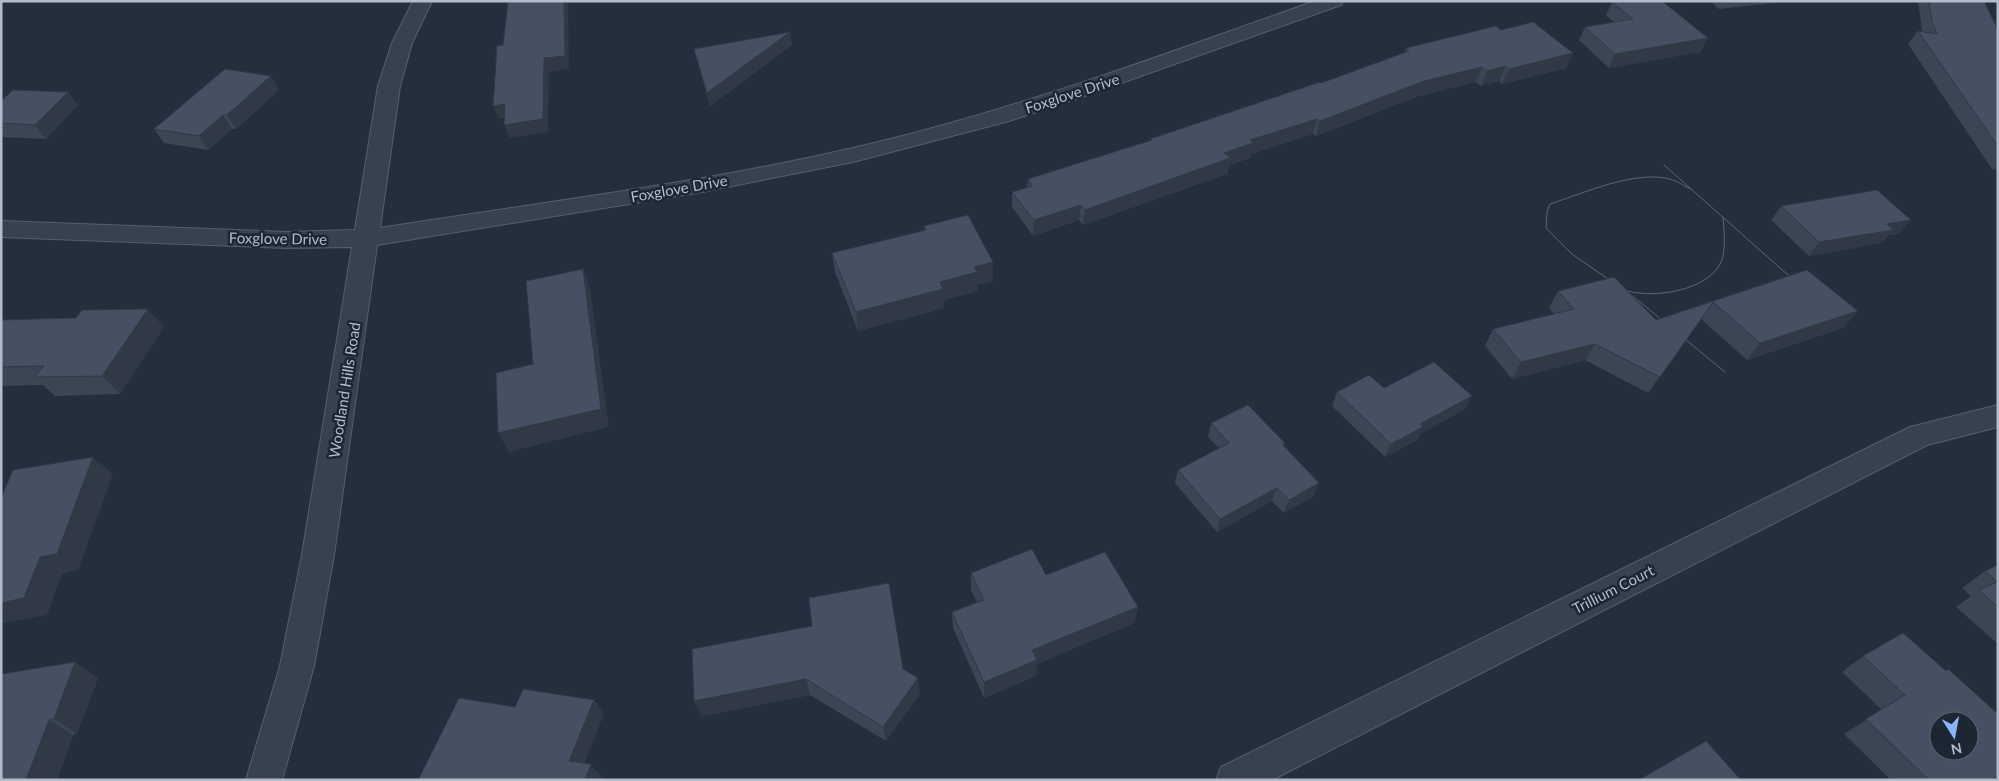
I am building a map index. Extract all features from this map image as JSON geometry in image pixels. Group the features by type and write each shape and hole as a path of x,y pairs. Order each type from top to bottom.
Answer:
{"street":[{"name":"Woodland Hills Road","path":"264,780 297,666 313,583 389,86 402,43 423,1"},
{"name":"Foxglove Drive","path":"1,229 287,240 367,238 702,185 853,155 924,137 1072,94 1334,1"},
{"name":"Trillium Court","path":"1234,780 1920,435 1998,416"}],"building":[{"path":"508,1 564,1 565,56 544,58 543,119 504,125 505,104 493,106 497,46 503,45"},
{"path":"1662,1 1708,38 1615,54 1585,27 1633,19 1612,2"},
{"path":"1929,1 1984,1 1998,30 1998,146 1918,31 1937,34 1932,21"},
{"path":"1533,22 1573,53 1509,69 1506,66 1487,71 1482,67 1424,81 1320,121 1317,119 1250,140 1253,143 1224,153 1230,158 1085,210 1081,205 1034,220 1012,192 1032,186 1028,179 1152,140 1150,139 1321,83 1409,51 1406,48 1496,26 1501,30"},
{"path":"790,32 707,93 694,49"},
{"path":"225,69 271,76 227,115 223,115 199,136 154,129"},
{"path":"13,90 68,92 35,125 1,123 1,101"},
{"path":"1877,190 1911,220 1887,224 1894,230 1819,242 1781,206"},
{"path":"968,215 993,262 974,267 977,272 940,282 943,289 856,312 832,253 926,230 924,226"},
{"path":"583,269 601,409 498,433 496,373 533,364 526,281"},
{"path":"1807,270 1858,311 1760,343 1713,302 1660,377 1595,344 1521,362 1493,329 1574,309 1558,291 1614,277 1656,320"},
{"path":"148,309 102,376 35,377 44,366 1,367 1,320 76,318 82,310"},
{"path":"1434,362 1472,396 1420,424 1423,427 1391,444 1337,392 1369,375 1384,388"},
{"path":"1248,405 1285,443 1282,444 1319,483 1289,500 1277,488 1220,519 1178,470 1229,443 1211,423"},
{"path":"93,457 57,554 40,557 24,598 1,603 1,498 13,470"},
{"path":"1032,549 1046,575 1105,552 1138,607 1032,650 1037,660 984,682 952,612 984,600 971,573"},
{"path":"1998,565 1998,607 1979,590 1997,582 1985,571"},
{"path":"889,583 903,669 918,678 883,727 806,679 694,701 692,649 812,626 809,598"},
{"path":"1903,633 1946,671 1948,669 1998,714 1998,776 1992,780 1929,780 1866,719 1905,695 1863,656"},
{"path":"75,662 54,719 49,720 26,780 1,780 1,674"},
{"path":"523,689 594,700 569,761 591,764 585,780 418,780 459,698 515,707"},
{"path":"1706,741 1741,780 1639,780"}],"tram line":[{"path":"1664,165 1723,217"},
{"path":"1691,189 1673,180 1656,177 1626,180 1610,184 1550,204 1547,212 1546,228 1572,254 1634,297 1725,372"},
{"path":"1628,291 1653,294 1667,293 1695,285 1706,279 1716,270 1722,260 1724,244 1723,217"},
{"path":"1723,217 1797,283"}]}
